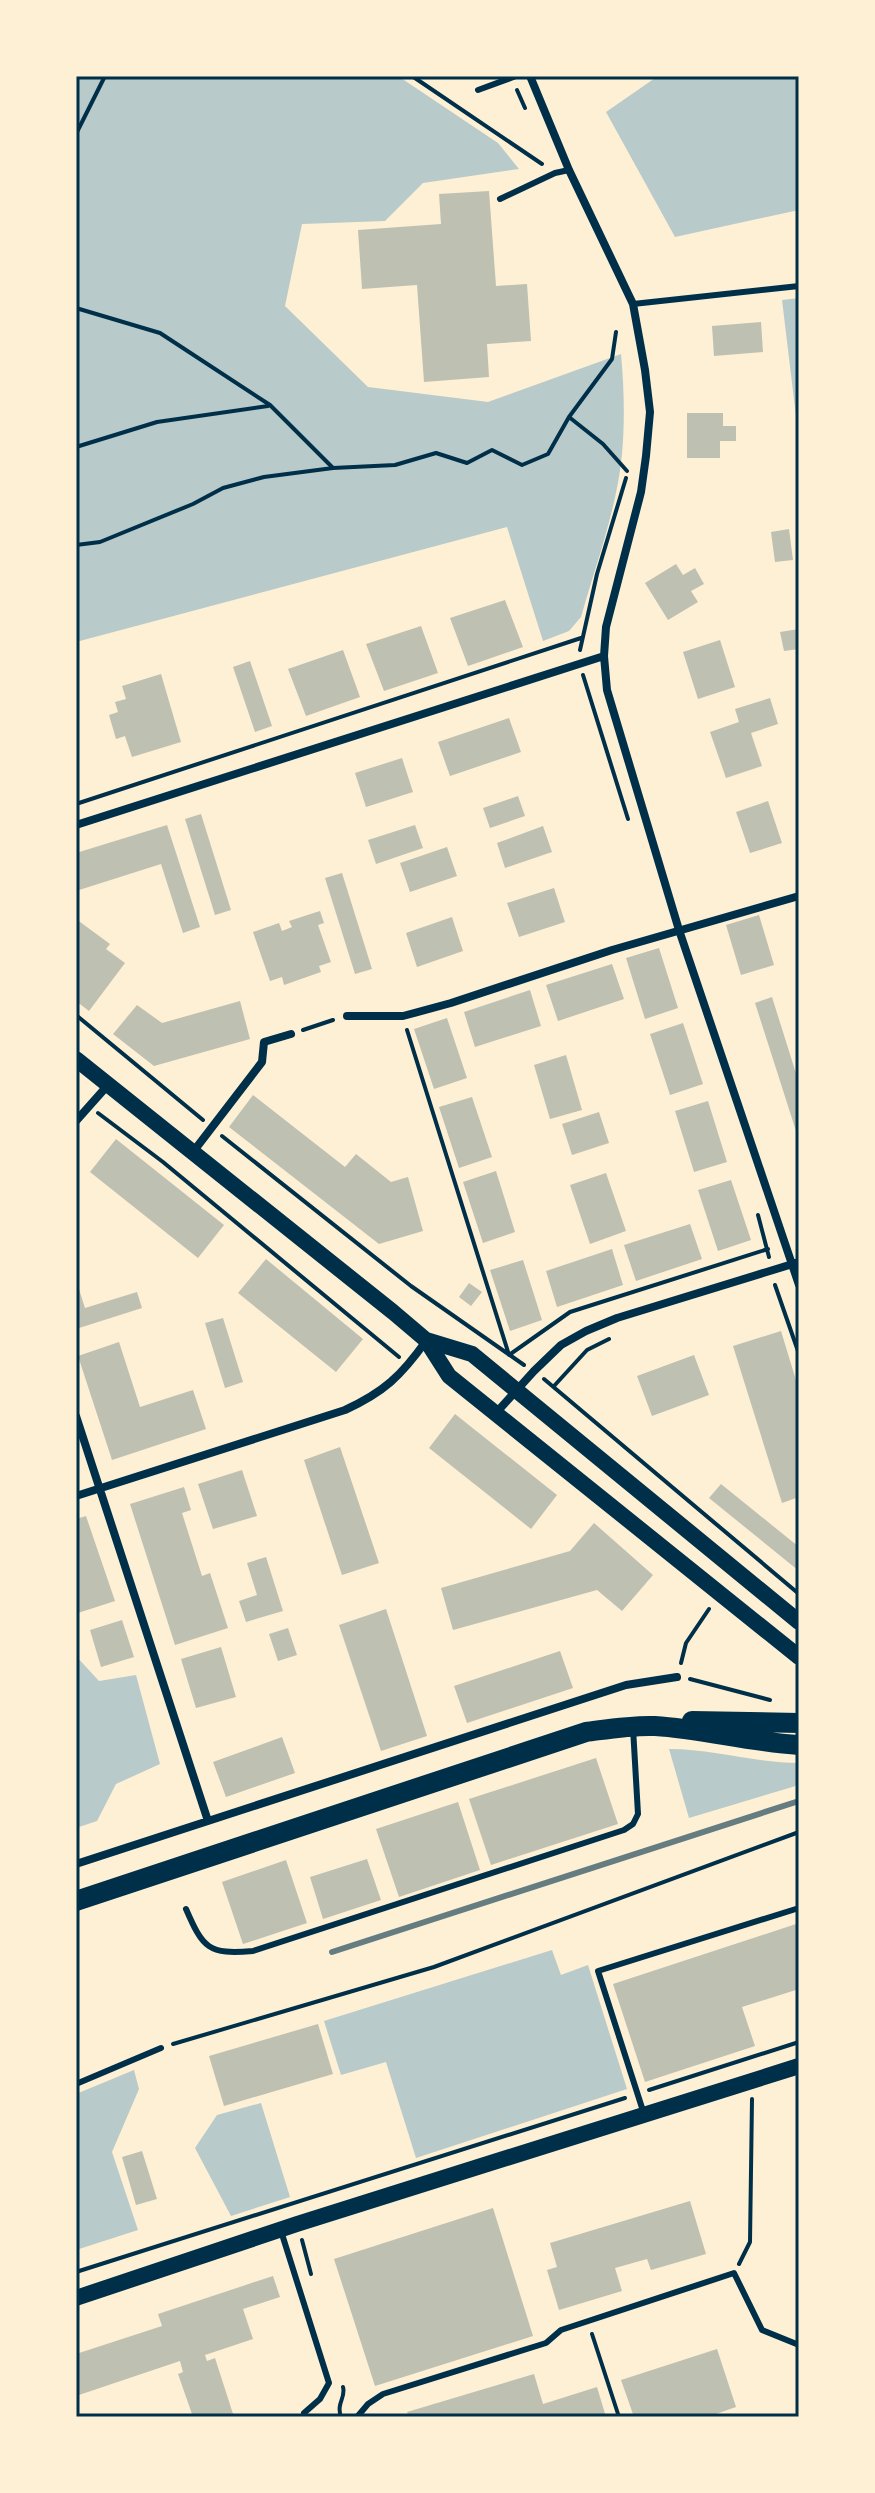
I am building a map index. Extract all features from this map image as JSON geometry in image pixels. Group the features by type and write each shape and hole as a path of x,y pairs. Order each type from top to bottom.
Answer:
{"highway":[{"path":"76,1901 586,1732 699,1720 799,1723"},
{"path":"656,1726 799,1745"}],"main road":[{"path":"76,1059 426,1340 449,1376 799,1657"},
{"path":"426,1340 472,1354 799,1622"},
{"path":"76,2298 799,2066"}],"street":[{"path":"530,76 569,170 633,304 645,370 650,412 646,456 641,492 609,614 604,656 607,690 679,930 796,1264 799,1285"},
{"path":"76,825 604,656"},
{"path":"347,1016 403,1016 799,896"},
{"path":"193,1152 262,1062 264,1042 291,1034"},
{"path":"76,1121 108,1085"},
{"path":"496,1413 561,1345 617,1318 796,1264"},
{"path":"76,1496 345,1410 378,1395 409,1365 426,1340"},
{"path":"76,1416 208,1821"},
{"path":"76,1864 626,1685 677,1677"}],"lane":[{"path":"478,90 514,77"},
{"path":"500,199 555,173 569,170"},
{"path":"633,304 799,286"},
{"path":"186,1909 198,1936 211,1949 233,1953 253,1951 624,1830 633,1824 638,1814 633,1726"},
{"path":"645,2115 598,1971 799,1908"},
{"path":"76,2084 161,2048"},
{"path":"281,2231 329,2383 320,2399 304,2413"},
{"path":"357,2417 368,2404 383,2394 546,2343 561,2330 734,2273 762,2330 799,2345"}],"path":[{"path":"76,134 105,76"},
{"path":"412,76 555,173"},
{"path":"514,77 530,119"},
{"path":"76,308 160,333 270,405 333,468"},
{"path":"76,545 100,542 193,504 223,488 264,477 333,468 395,465 436,453 467,463 492,450 522,465 548,454 569,417 612,359 616,332"},
{"path":"76,447 157,422 270,405"},
{"path":"569,417 603,444 627,471"},
{"path":"597,574 624,491 630,456"},
{"path":"76,804 581,638"},
{"path":"76,1015 411,1286 554,1386 799,1594"},
{"path":"291,1034 347,1016"},
{"path":"403,1016 509,1355"},
{"path":"509,1355 570,1312 768,1248"},
{"path":"554,1386 587,1350 618,1332 617,1318"},
{"path":"709,1609 686,1643 677,1677 770,1700"},
{"path":"161,2048 434,1967 799,1832"},
{"path":"76,2272 799,2042"},
{"path":"734,2273 750,2242 752,2096"},
{"path":"588,2321 619,2417"}],"shaded area":[{"path":"76,76 398,76 498,143 519,169 423,183 385,221 302,224 285,306 368,387 488,402 621,354 624,429 616,495 581,617 569,631 543,641 507,527 76,642"},
{"path":"658,76 799,76 799,210 675,237 606,112"},
{"path":"799,298 799,441 782,300"},
{"path":"76,1656 99,1681 136,1675 160,1764 116,1784 97,1821 76,1828"},
{"path":"669,1749 799,1763 799,1785 689,1818"},
{"path":"552,1950 561,1975 588,1965 627,2089 416,2158 386,2062 341,2075 324,2021"},
{"path":"134,2070 139,2089 112,2152 138,2230 76,2250 76,2094"},
{"path":"261,2103 290,2197 231,2216 195,2148 217,2115"}],"building":[{"path":"489,191 496,286 527,284 531,341 487,344 489,377 424,382 417,285 362,289 358,230 441,224 439,194"},
{"path":"761,322 763,352 714,356 712,326"},
{"path":"687,413 723,413 723,426 736,426 736,441 720,441 720,458 687,458"},
{"path":"789,529 793,560 775,562 771,532"},
{"path":"676,564 683,575 695,568 704,584 691,591 698,602 668,620 645,583"},
{"path":"505,600 523,647 468,666 450,618"},
{"path":"421,626 438,673 384,691 366,644"},
{"path":"799,629 799,649 784,651 780,632"},
{"path":"720,640 735,687 698,699 683,652"},
{"path":"343,650 360,697 306,716 288,669"},
{"path":"250,661 272,726 255,732 233,667"},
{"path":"161,674 181,742 132,757 125,736 116,739 109,715 118,712 115,702 126,699 122,686"},
{"path":"770,698 778,724 751,733 762,766 726,778 710,732 739,722 735,709"},
{"path":"509,718 521,752 450,776 438,742"},
{"path":"402,758 413,792 366,807 355,773"},
{"path":"518,796 525,816 490,828 483,808"},
{"path":"768,801 782,843 750,853 736,812"},
{"path":"201,814 231,910 215,915 185,819"},
{"path":"167,825 200,927 183,933 161,864 76,891 76,853"},
{"path":"415,825 423,848 376,864 368,840"},
{"path":"543,826 552,852 505,868 497,843"},
{"path":"447,847 457,876 410,892 400,863"},
{"path":"342,873 372,969 355,974 325,878"},
{"path":"554,888 565,922 519,937 507,903"},
{"path":"320,911 324,923 318,925 331,962 319,966 321,972 284,985 282,977 270,981 253,932 279,923 282,931 292,927 289,921"},
{"path":"759,915 774,965 741,975 726,925"},
{"path":"452,917 463,951 417,967 406,933"},
{"path":"76,919 110,944 106,949 125,963 89,1011 76,1001"},
{"path":"659,948 678,1008 645,1019 626,958"},
{"path":"612,964 624,999 558,1021 546,985"},
{"path":"530,990 541,1026 475,1047 464,1012"},
{"path":"772,997 799,1083 799,1130 796,1131 755,1003"},
{"path":"240,1001 250,1039 154,1066 113,1034 137,1005 162,1023"},
{"path":"447,1018 467,1078 434,1089 414,1029"},
{"path":"683,1023 703,1084 670,1095 650,1034"},
{"path":"566,1055 582,1110 550,1119 534,1065"},
{"path":"253,1095 345,1167 356,1154 391,1182 408,1177 423,1231 379,1244 229,1127"},
{"path":"472,1097 492,1157 459,1168 439,1107"},
{"path":"708,1101 727,1162 694,1172 675,1111"},
{"path":"599,1112 609,1143 572,1155 562,1124"},
{"path":"116,1139 224,1225 198,1258 90,1172"},
{"path":"496,1171 515,1232 483,1243 463,1182"},
{"path":"606,1173 626,1231 590,1244 570,1185"},
{"path":"731,1180 751,1240 718,1251 698,1190"},
{"path":"690,1224 702,1259 636,1281 624,1245"},
{"path":"612,1249 623,1285 557,1307 546,1271"},
{"path":"266,1259 363,1339 336,1372 238,1293"},
{"path":"523,1260 542,1320 510,1331 490,1270"},
{"path":"76,1280 85,1308 137,1292 142,1308 76,1329"},
{"path":"469,1283 482,1292 471,1306 459,1297"},
{"path":"223,1318 243,1382 225,1388 205,1323"},
{"path":"781,1331 799,1390 799,1497 782,1503 733,1346"},
{"path":"119,1342 140,1407 193,1390 206,1429 112,1460 78,1356"},
{"path":"694,1355 709,1395 652,1416 637,1376"},
{"path":"455,1414 557,1495 531,1529 429,1448"},
{"path":"340,1447 379,1563 342,1575 304,1460"},
{"path":"242,1470 257,1516 213,1529 198,1484"},
{"path":"721,1484 799,1547 799,1571 709,1498"},
{"path":"184,1487 191,1510 182,1513 202,1576 210,1573 228,1628 175,1645 130,1504"},
{"path":"86,1516 115,1601 78,1613 76,1519"},
{"path":"594,1523 653,1575 622,1611 597,1590 453,1630 441,1588 570,1551"},
{"path":"266,1557 283,1611 246,1622 239,1601 257,1595 247,1563"},
{"path":"386,1609 427,1736 381,1751 339,1625"},
{"path":"122,1620 134,1657 101,1667 90,1630"},
{"path":"288,1628 297,1655 278,1661 269,1634"},
{"path":"221,1647 236,1697 196,1708 181,1659"},
{"path":"560,1651 573,1688 467,1723 454,1686"},
{"path":"282,1737 295,1773 226,1797 213,1762"},
{"path":"596,1758 618,1824 491,1865 469,1799"},
{"path":"458,1802 480,1870 399,1897 376,1829"},
{"path":"367,1859 381,1900 323,1919 310,1877"},
{"path":"286,1860 307,1923 243,1944 222,1882"},
{"path":"799,1923 799,1989 742,2007 755,2046 645,2082 613,1984"},
{"path":"318,2024 333,2074 224,2106 209,2056"},
{"path":"142,2151 157,2199 136,2205 122,2157"},
{"path":"690,2201 706,2254 651,2270 647,2259 615,2268 622,2291 559,2310 547,2270 557,2267 550,2243"},
{"path":"493,2208 533,2336 375,2386 334,2259"},
{"path":"273,2276 280,2297 243,2309 253,2339 205,2355 207,2361 215,2358 234,2417 193,2417 178,2374 183,2372 180,2361 76,2396 76,2354 162,2326 158,2314"},
{"path":"717,2349 736,2407 714,2417 634,2417 621,2380"},
{"path":"534,2374 543,2404 597,2387 606,2417 409,2417 407,2412"}],"railway":[{"path":"332,1952 799,1801"}]}
